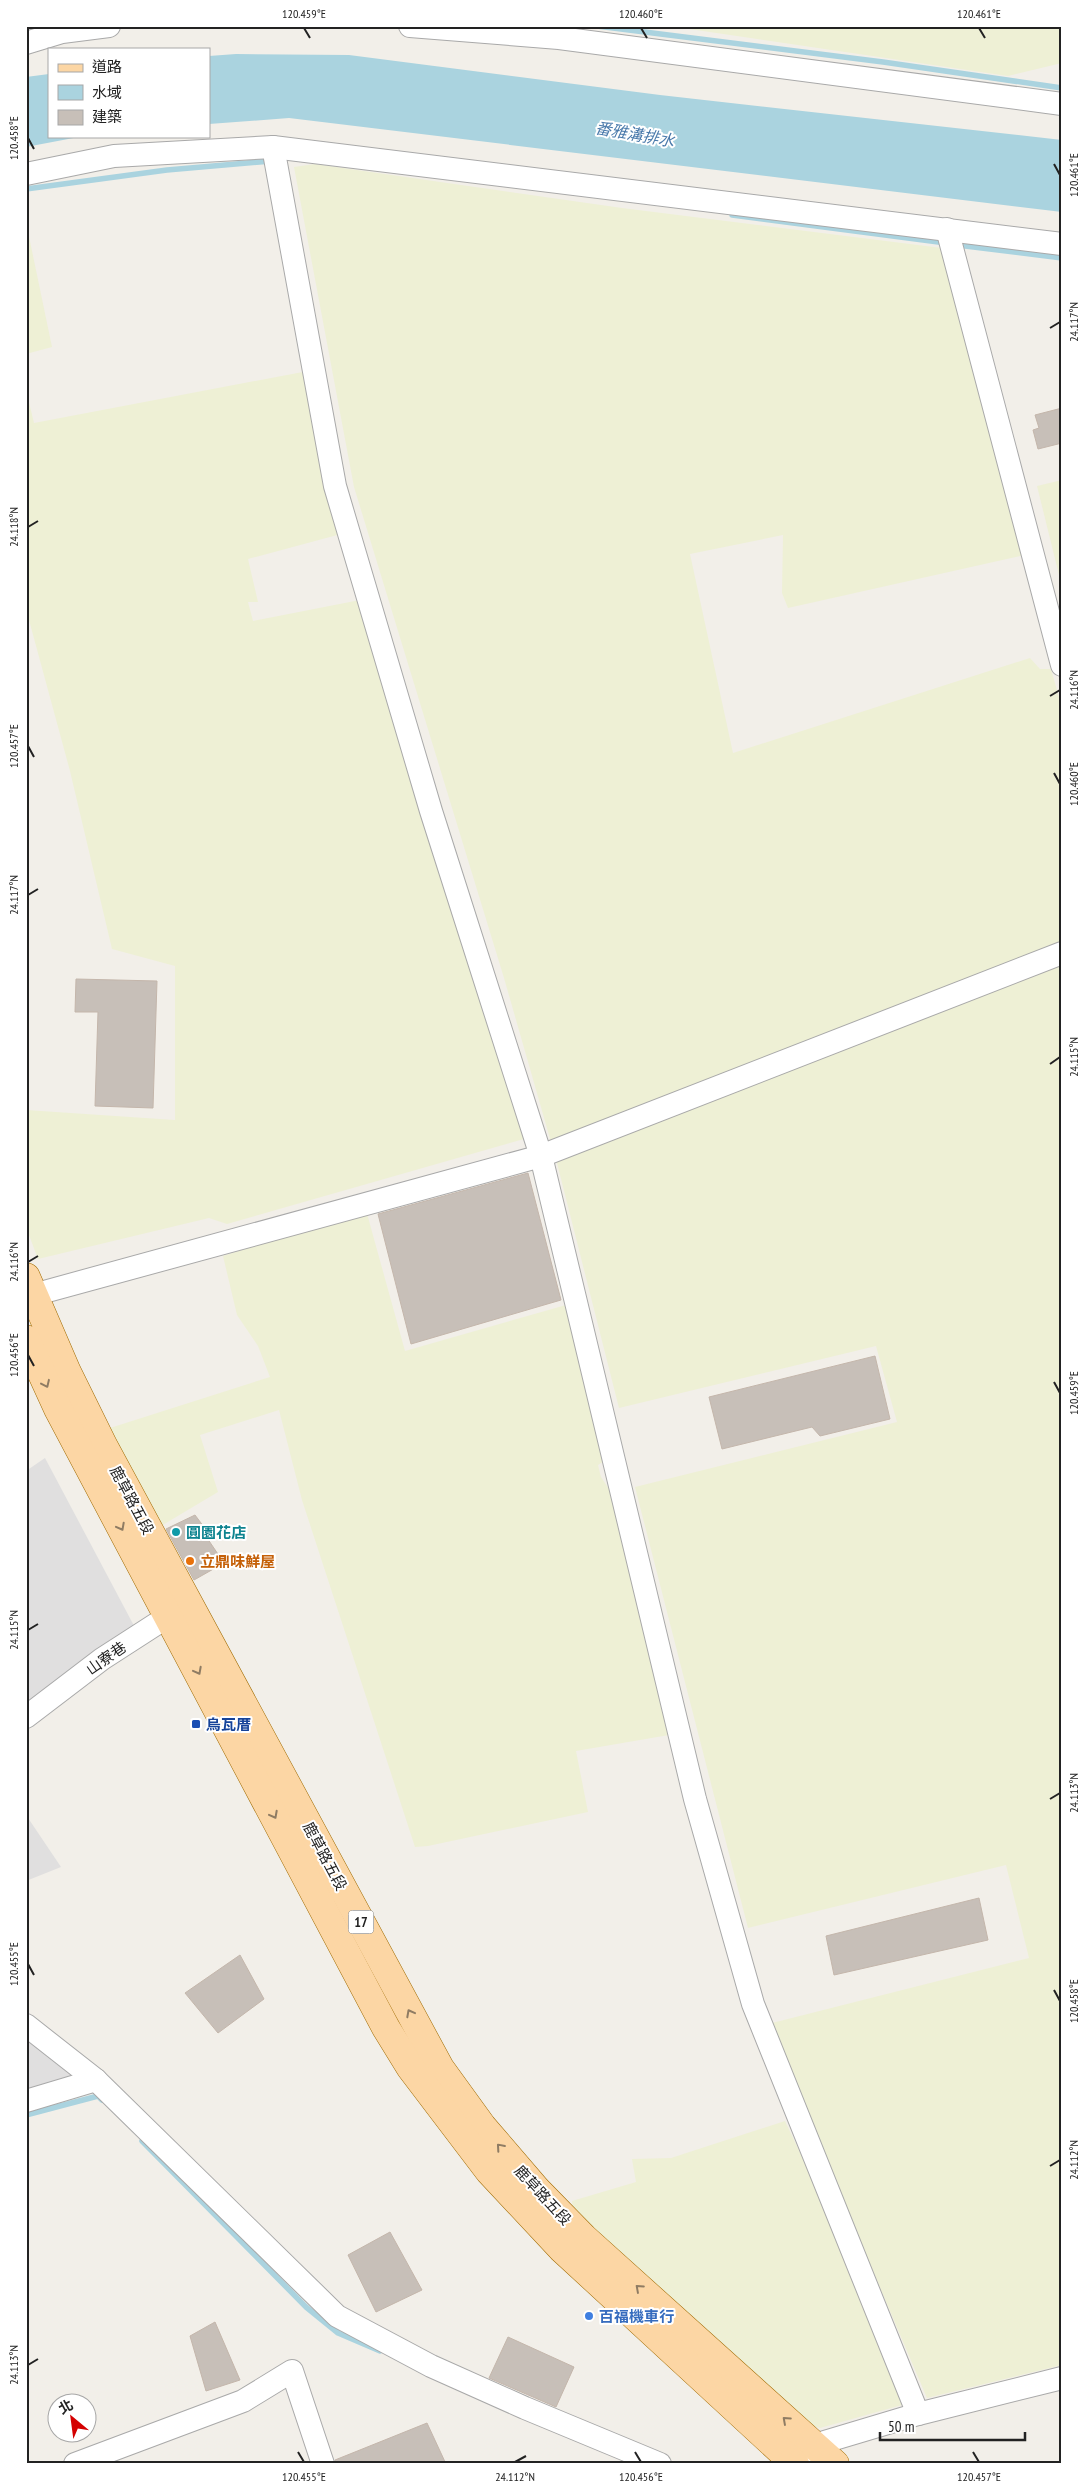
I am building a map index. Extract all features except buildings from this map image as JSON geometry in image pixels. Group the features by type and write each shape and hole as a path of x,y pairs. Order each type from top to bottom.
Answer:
{"main road":[{"name":"鹿草路五段","path":"30,1286 178,1609"},
{"name":"鹿草路五段","path":"26,1339 58,1409 178,1609 440,2068 482,2126 537,2190 802,2458 835,2464"}],"street":[{"path":"26,43 62,32 109,26"},
{"path":"410,26 557,32 1062,104"},
{"path":"26,174 114,156 273,147 1062,244"},
{"path":"273,147 335,486 431,811 540,1156 695,1798 754,2004 918,2414"},
{"path":"947,230 1062,665"},
{"path":"30,1286 540,1156 1062,952"},
{"name":"山寮巷","path":"26,1717 102,1659 178,1609"},
{"path":"26,2025 96,2080 337,2316 431,2366 525,2408 660,2464"},
{"path":"26,2101 96,2080"},
{"path":"76,2464 243,2401 292,2371 323,2464"},
{"path":"802,2458 918,2414 1062,2378"}],"shaded area":[{"path":"45,1458 141,1639 26,1727 26,1471"},
{"path":"26,1815 61,1867 26,1881"},
{"path":"26,2029 77,2078 26,2090"}],"green space":[{"path":"669,26 1062,26 1062,63 1008,76"},
{"path":"315,164 622,208 942,248 1025,555 788,608 782,593 783,535 690,554 733,753 1030,658 1040,669 1051,669 1062,708 1062,2365 927,2398 849,2215 772,2023 1029,1958 1006,1865 748,1928 635,1487 897,1422 876,1346 619,1408 557,1163 504,978 354,487 294,167"},
{"path":"26,222 52,347 26,354"},
{"path":"308,371 341,534 248,559 258,602 248,602 253,621 360,600 524,1139 227,1224 209,1218 38,1259 26,1227 26,1110 175,1120 175,966 112,949 70,771 26,609 26,390 34,423"},
{"path":"1062,480 1062,587 1037,486"},
{"path":"366,1210 405,1351 566,1305 606,1460 598,1465 601,1477 609,1489 669,1735 576,1751 588,1812 428,1846 415,1847 302,1500 279,1410 200,1435 218,1492 161,1526 110,1428 270,1377 258,1346 237,1315 223,1256"},
{"path":"785,2121 822,2199 902,2405 820,2428 813,2426 573,2213 572,2201 636,2182 632,2159 671,2158"}],"water":[{"name":"番雅溝排水","path":"236,54 349,55 660,95 1062,140 1062,212 289,118 210,124 210,56"},
{"path":"48,74 48,138 73,138 26,147 26,77"}],"waterway":[{"path":"597,26 883,62 1062,88"},
{"path":"26,189 167,170 271,161"},
{"path":"732,215 946,243"},
{"path":"957,245 1062,258"},
{"path":"26,2115 98,2096 102,2100"},
{"path":"142,2141 306,2307 338,2333 380,2351"}],"place":[{"name":"圓園花店","path":"176,1532"},
{"name":"立鼎味鮮屋","path":"190,1561"},
{"name":"烏瓦厝","path":"196,1724"},
{"name":"百福機車行","path":"589,2316"}]}
